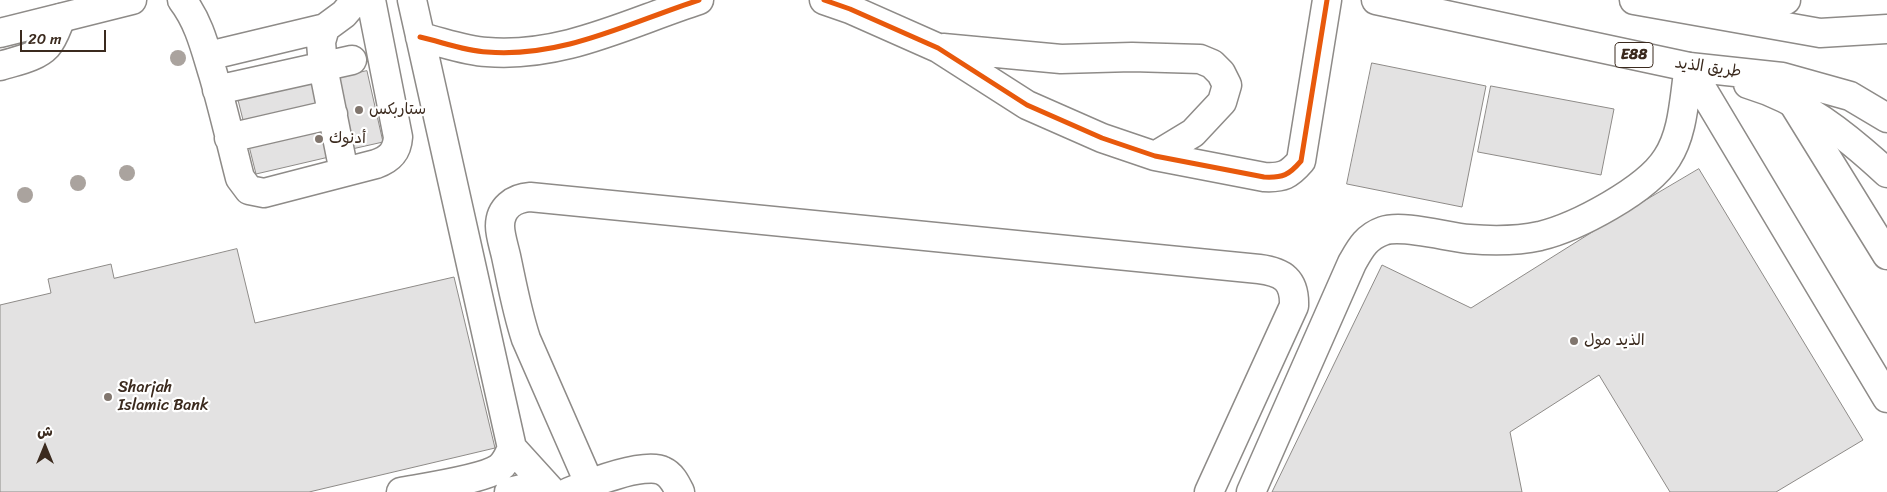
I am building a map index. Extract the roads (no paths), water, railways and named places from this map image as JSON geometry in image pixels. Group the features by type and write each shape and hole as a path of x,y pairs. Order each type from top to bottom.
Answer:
{"main road":[{"path":"0,33 132,0"},
{"path":"182,0 190,10 199,29 208,56 240,178 249,190 256,192 271,192 390,158 398,144 398,137 371,0"},
{"path":"208,56 325,28 344,14 356,0"},
{"path":"401,492 484,474 498,468 507,460 512,448 412,0"},
{"path":"420,37 484,52 535,52 585,41 699,0"},
{"path":"824,0 850,9 938,48 1027,105 1102,138 1155,156 1264,177 1279,178 1292,172 1300,161 1327,0"},
{"name":"طريق الذيد","path":"1376,0 1689,67 1782,77 1850,96 1887,118"},
{"path":"1642,1 1786,0"},
{"path":"1642,1 1820,33 1887,29"},
{"path":"0,66 39,52 53,38 61,18"},
{"path":"325,28 321,42 323,67 344,172"},
{"path":"938,48 1061,59 1132,57 1200,60 1212,64 1222,73 1227,85 1222,102 1193,134 1155,156"},
{"path":"217,90 352,60"},
{"path":"1689,67 1772,92 1814,114 1853,142 1887,173"},
{"path":"1689,67 1887,398"},
{"path":"1251,492 1352,263 1363,243 1384,231 1407,230 1469,239 1505,241 1540,236 1574,224 1627,195 1650,179 1668,158 1679,132 1689,67"},
{"path":"1793,103 1887,255"},
{"path":"230,138 332,114"},
{"path":"569,489 519,319 500,226 505,208 521,198 530,197 1239,267 1271,271 1282,275 1290,283 1294,294 1294,306 1209,492"},
{"path":"512,448 569,489"},
{"path":"509,492 569,489 639,469 655,468 669,474 680,492"}],"place":[{"name":"ستاربكس","path":"359,110"},
{"name":"أدنوك","path":"319,139"},
{"name":"الذيد مول","path":"1574,341"},
{"name":"Sharjah Islamic Bank","path":"108,397"}]}
